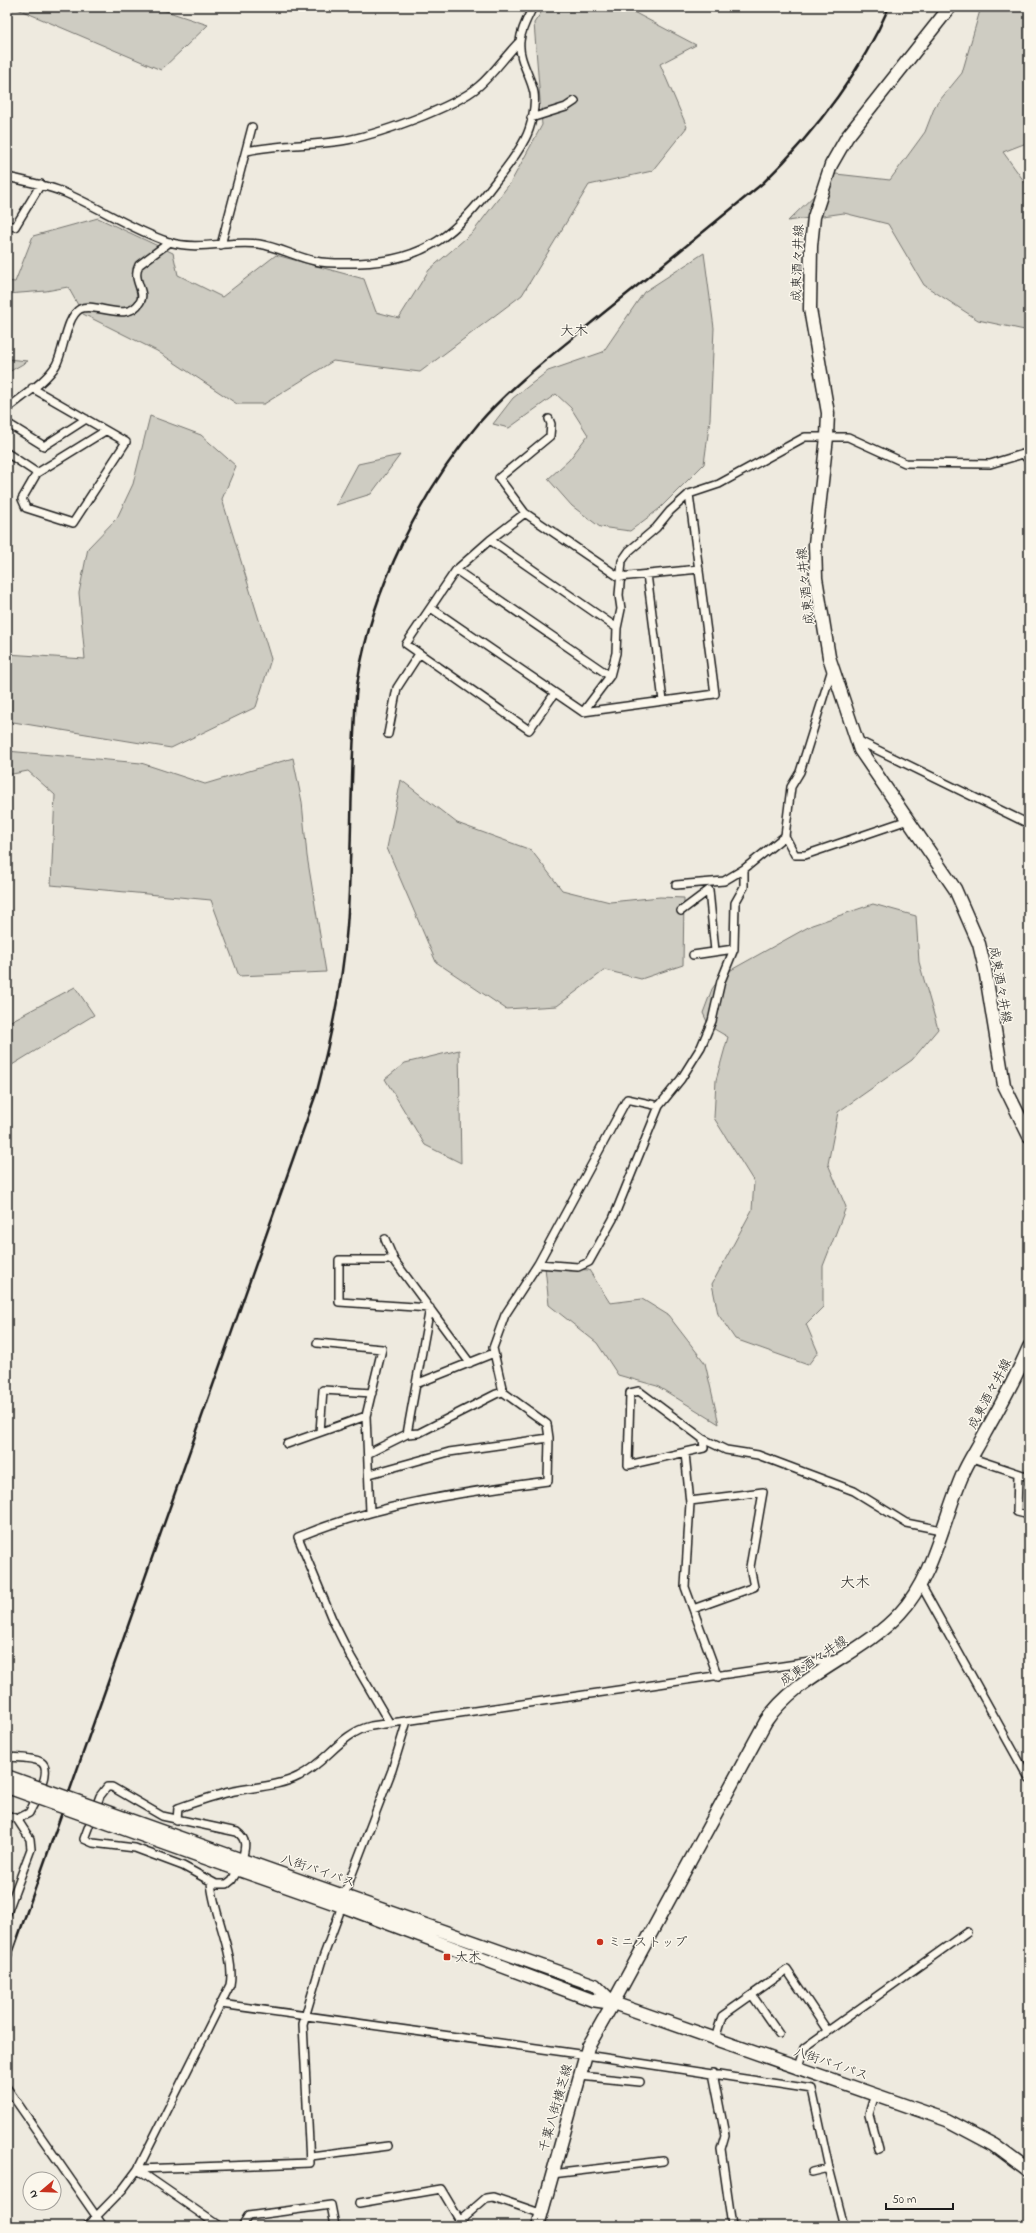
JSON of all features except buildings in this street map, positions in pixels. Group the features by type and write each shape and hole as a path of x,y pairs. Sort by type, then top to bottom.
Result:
{"main road":[{"name":"成東酒々井線","path":"950,7 847,137 831,165 814,217 811,246 810,310 828,413 827,437 815,544 816,578 832,669 860,750 956,890 977,938 985,969 1004,1085 1029,1136"},
{"name":"成東酒々井線","path":"613,2004 766,1721 784,1698 888,1626 901,1612 920,1585 962,1475 1024,1367 1029,1347"},
{"name":"八街バイパス","path":"8,1780 240,1865 595,1985 613,2004 947,2120 994,2145 1029,2171"},
{"name":"千葉八街横芝線","path":"538,2226 540,2213 586,2055 592,2038 613,2004"}],"street":[{"path":"7,177 41,184 64,192 149,234 170,242 199,245 260,244 315,261 340,264 389,260 421,252 445,237 480,203 516,156 526,138 531,118 534,94 523,61 520,41 525,23 533,7"},
{"path":"247,151 265,147 307,146 343,141 413,119 460,98 479,86 520,41"},
{"path":"531,118 566,107 575,101"},
{"path":"221,245 236,184 247,151 252,127"},
{"path":"7,225 15,227 41,184"},
{"path":"7,409 51,372 57,364 73,316 80,309 88,307 107,312 121,312 135,307 140,302 142,296 136,277 139,265 170,242"},
{"path":"32,388 126,442 73,523 26,508 22,499 37,473 105,431"},
{"path":"7,423 44,446 86,419"},
{"path":"549,419 551,424 550,436 499,478 525,513 619,577 699,568"},
{"path":"583,712 610,676 616,653 617,628 621,609 619,577 622,561 629,551 656,528 670,510 689,494 719,484 805,437 848,437 905,463 990,464 1023,454 1029,461"},
{"path":"7,453 37,473"},
{"path":"431,608 583,712 715,694 689,494"},
{"path":"525,513 490,540 456,570 406,644 529,730 555,693"},
{"path":"490,540 617,628"},
{"path":"456,570 610,676"},
{"path":"647,574 664,701"},
{"path":"388,734 397,688 419,654"},
{"path":"832,669 800,772 791,787 785,836 795,855 804,855 908,820"},
{"path":"856,739 1029,824"},
{"path":"676,885 724,881 744,869 785,836"},
{"path":"538,1264 578,1267 589,1262 613,1219 659,1106 682,1079 701,1047 712,1021 721,981 734,949 735,903 744,887 744,869"},
{"path":"681,912 709,890 716,951"},
{"path":"693,955 734,949"},
{"path":"390,1724 338,1632 298,1537 370,1512 468,1491 548,1481 549,1438 547,1424 503,1392 493,1348 504,1316 538,1264 627,1099 659,1106"},
{"path":"385,1239 394,1260 470,1362"},
{"path":"394,1260 339,1260 339,1302 430,1308"},
{"path":"406,1434 430,1308"},
{"path":"317,1343 382,1349 366,1416 370,1474 370,1512"},
{"path":"416,1384 494,1353"},
{"path":"320,1432 323,1390 372,1393"},
{"path":"702,1439 704,1448 628,1465 630,1393 639,1391 702,1439 726,1450 758,1455 854,1491 906,1523 942,1530"},
{"path":"369,1453 406,1434 419,1433 456,1413 503,1392"},
{"path":"287,1444 366,1416"},
{"path":"370,1474 449,1452 549,1438"},
{"path":"685,1453 690,1501 685,1587 718,1677"},
{"path":"972,1458 1029,1477"},
{"path":"1018,1474 1016,1512 1029,1515"},
{"path":"690,1501 763,1492 750,1567 754,1587 693,1609"},
{"path":"920,1585 1029,1779"},
{"path":"177,1820 178,1808 232,1792 286,1782 310,1770 358,1729 718,1677 804,1663 832,1660 835,1664"},
{"path":"138,2169 310,2163 311,2156 303,2024 343,1900 392,1770 407,1722"},
{"path":"7,1757 36,1760 46,1768 46,1776 29,1813 17,1819"},
{"path":"107,1787 119,1790 150,1810 177,1820 237,1832 244,1839 245,1847 240,1865 232,1880 227,1884 211,1882 202,1874 136,1848 93,1843 84,1839 100,1796 107,1787"},
{"path":"7,1815 17,1819 30,1839 31,1849 7,1913"},
{"path":"87,2226 124,2189 138,2169 230,1985 232,1972 212,1898 211,1882"},
{"path":"798,2067 804,2048 827,2030 967,1932"},
{"path":"715,2039 722,2016 787,1970 827,2030"},
{"path":"752,1994 779,2034"},
{"path":"221,2004 713,2073 812,2089 829,2168 844,2226"},
{"path":"713,2073 725,2135 721,2149 732,2226"},
{"path":"580,2076 640,2082"},
{"path":"7,2088 103,2226"},
{"path":"875,2094 869,2114 878,2149"},
{"path":"311,2156 388,2146"},
{"path":"552,2174 663,2161"},
{"path":"812,2172 829,2168"},
{"path":"138,2169 219,2226"},
{"path":"359,2203 441,2189 460,2221"},
{"path":"454,2226 486,2198 493,2197 540,2213"},
{"path":"242,2226 248,2216 331,2205 335,2226"}],"shaded area":[{"path":"13,7 154,7 208,25 161,70"},
{"path":"545,7 624,7 696,45 660,64 687,127 652,171 589,185 522,295 420,372 333,361 264,404 237,404 157,351 83,314 68,287 46,291 7,294 7,281 15,282 33,236 98,218 173,253 178,275 222,297 276,255 364,279 376,312 399,318 429,270 473,232 511,182 542,125 534,23"},
{"path":"981,7 1029,7 1029,142 1003,152 1029,188 1029,331 978,320 924,285 888,224 844,213 788,221 836,174 890,180 925,132 935,106 962,73"},
{"path":"704,253 714,328 710,419 704,464 659,509 630,531 600,527 572,506 548,479 569,460 588,435 571,408 556,394 509,428 493,424 513,398 548,371 603,352 644,292"},
{"path":"7,359 28,361 7,373"},
{"path":"150,416 201,435 236,466 222,499 271,659 256,707 171,748 7,721 7,654 85,659 79,593 88,548 117,518 133,484"},
{"path":"400,455 371,494 336,505 358,464"},
{"path":"7,751 141,763 205,784 293,758 302,802 307,856 326,972 239,976 211,900 51,885 55,795 28,771 7,775"},
{"path":"401,780 457,823 531,850 562,890 610,902 660,897 684,898 683,965 641,979 605,970 557,1006 506,1009 436,962 387,848"},
{"path":"873,904 916,916 919,962 938,1029 912,1060 838,1112 828,1164 846,1207 823,1266 823,1307 806,1324 818,1352 808,1365 735,1339 718,1314 712,1284 752,1210 754,1182 714,1118 716,1080 728,1037 709,1026 703,1013 712,989 722,975 812,925"},
{"path":"75,987 94,1015 12,1065 7,1071 7,1023"},
{"path":"459,1050 461,1163 425,1145 385,1079 405,1063"},
{"path":"545,1267 589,1270 610,1303 642,1299 668,1315 705,1363 719,1424 657,1386 618,1375 597,1343 549,1305"}],"railway":[{"path":"7,1968 317,1091 336,1009 343,968 349,902 353,757 358,679 365,645 375,611 387,577 402,543 419,510 458,450 479,423 506,395 550,356 763,183 782,164 818,123 850,79 864,56 889,7"}],"place":[{"name":"ミニストップ","path":"600,1942"},
{"name":"大木","path":"447,1957"}],"district":[{"name":"大木","path":"574,331"},
{"name":"大木","path":"855,1583"}]}
